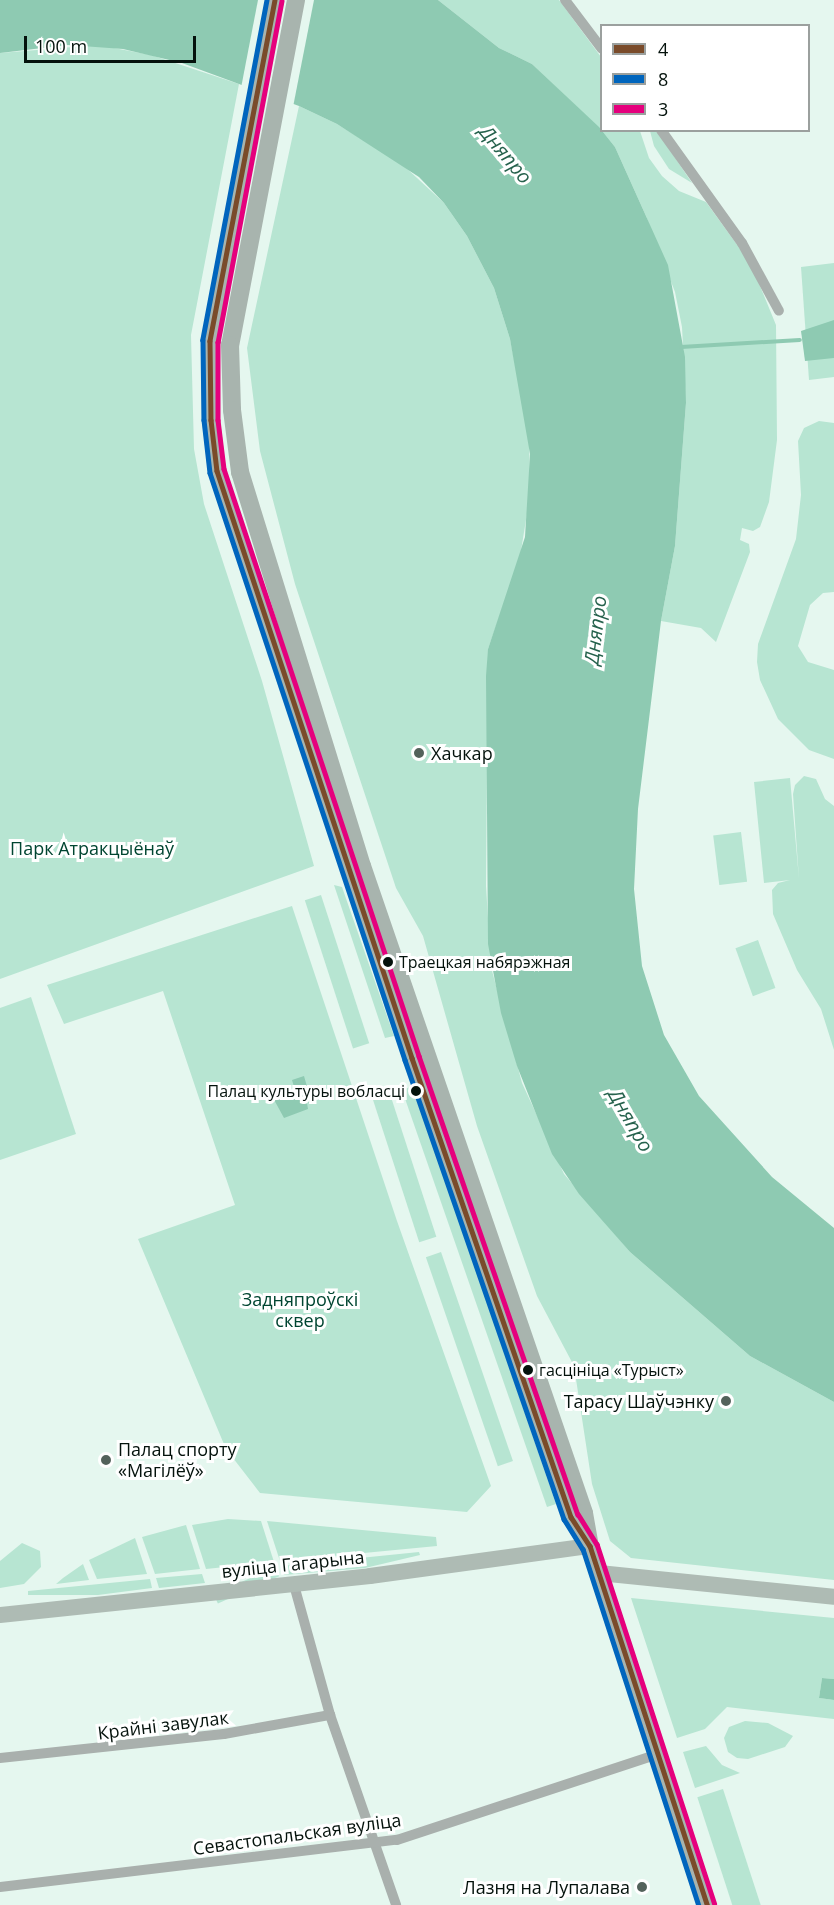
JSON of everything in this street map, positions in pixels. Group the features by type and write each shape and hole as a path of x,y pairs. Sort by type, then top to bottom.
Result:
{"main road":[{"path":"275,0 210,341 212,443 225,502 567,1506 590,1546"},
{"path":"296,0 230,345 235,440 248,508 362,866 584,1513 598,1573 707,1905"},
{"name":"вуліца Гагарына","path":"0,1615 294,1585 590,1546"},
{"path":"598,1573 834,1597"}],"street":[{"path":"565,0 600,46"},
{"path":"662,132 742,243 779,311"},
{"path":"294,1585 330,1715 396,1905"},
{"name":"Крайні завулак","path":"0,1758 213,1736 330,1715"},
{"name":"Севастопальская вуліца","path":"0,1887 397,1840 658,1754"}],"green space":[{"path":"438,0 559,0 600,56 600,129 532,64 499,48"},
{"name":"Парк Атракцыёнаў","path":"98,45 151,55 239,84 191,335 194,449 204,504 262,681 314,866 0,979 0,53"},
{"name":"Траецкая набярэжная","path":"299,106 337,124 403,165 444,203 467,236 494,288 510,339 529,434 530,495 520,557 488,649 486,886 491,967 522,1083 564,1174 630,1252 750,1356 834,1402 834,1580 631,1558 610,1541 592,1484 574,1366 537,1296 477,1126 423,936 396,888 295,584 260,451 247,348"},
{"path":"603,132 640,132 649,158 662,176 679,191 706,202 751,264 776,325 777,440 769,502 760,527 753,531 742,528 740,540 749,544 750,552 716,642 701,628 661,621 675,546 686,403 682,327 675,292 646,216 615,147"},
{"path":"650,132 658,132 692,183 669,169 654,146"},
{"path":"834,263 834,377 809,380 801,267"},
{"path":"819,421 834,423 834,592 823,593 810,605 798,646 808,662 834,670 834,759 809,750 778,719 760,680 757,662 758,644 796,539 801,495 798,441 804,428"},
{"path":"804,776 816,779 825,799 834,806 834,1050 821,1009 797,970 773,914 772,890 778,883 790,880 764,883 754,782 790,778 799,879 793,794 795,785"},
{"path":"741,832 747,882 719,885 713,835"},
{"path":"334,885 342,887 394,1036 385,1038"},
{"path":"321,895 369,1043 353,1049 305,900"},
{"name":"Задняпроўскі сквер","path":"292,906 397,1221 491,1486 467,1512 260,1493 226,1449 138,1239 235,1205 163,991 64,1024 47,985"},
{"path":"758,940 775,988 753,996 735,948"},
{"path":"31,997 76,1134 0,1160 0,1008"},
{"path":"413,1086 556,1504 547,1507 402,1090"},
{"path":"390,1094 436,1237 419,1242 373,1100"},
{"path":"441,1252 513,1461 498,1466 426,1257"},
{"path":"228,1519 261,1521 274,1562 206,1569 192,1525"},
{"path":"267,1521 436,1537 437,1546 280,1561"},
{"path":"186,1525 200,1569 155,1574 142,1537"},
{"path":"135,1538 147,1574 97,1579 89,1560"},
{"path":"22,1543 40,1551 41,1567 24,1584 0,1588 0,1561"},
{"path":"419,1552 420,1555 365,1568 284,1575 281,1566"},
{"path":"83,1564 89,1580 56,1584 63,1578"},
{"path":"275,1567 279,1576 218,1603 214,1594"},
{"path":"202,1574 205,1583 159,1588 156,1578"},
{"path":"150,1579 152,1588 98,1595 28,1595 28,1591"},
{"path":"631,1598 834,1618 834,1679 822,1678 819,1698 834,1700 834,1719 727,1707 705,1729 677,1738"},
{"path":"745,1721 768,1723 793,1736 785,1747 748,1759 737,1758 728,1752 724,1738 729,1727"},
{"path":"706,1746 722,1765 740,1773 695,1788 683,1752"},
{"path":"723,1789 761,1905 732,1905 697,1797"}],"water":[{"name":"Дняпро","path":"0,0 438,0 499,48 532,64 599,127 600,132 603,132 615,147 668,265 685,357 686,403 675,546 661,621 638,809 634,889 642,966 664,1035 699,1096 772,1177 834,1228 834,1402 750,1356 630,1252 579,1194 552,1154 517,1066 501,1013 488,944 486,676 488,649 525,537 530,454 510,339 494,288 467,236 444,203 419,177 337,124 299,106 182,63 123,49 68,45 0,53"},
{"path":"834,320 834,358 805,361 801,331"},
{"path":"304,1076 308,1090 314,1088 319,1099 307,1103 308,1109 284,1118 272,1096 295,1090 292,1080"},
{"path":"822,1678 834,1679 834,1700 819,1698"}],"pier":[{"path":"258,0 314,0 293,107 241,88"}],"waterway":[{"path":"681,347 800,340"}],"transit line":[{"name":"8","path":"267,0 203,340 204,420 210,473 405,1060 564,1519 583,1549 699,1905"},
{"name":"4","path":"275,0 210,341 211,420 217,471 412,1058 571,1517 590,1546 707,1905"},
{"name":"3","path":"282,1 218,342 218,420 224,469 419,1056 578,1514 597,1544 714,1903"}],"place":[{"name":"Хачкар","path":"419,753"},
{"name":"Траецкая набярэжная","path":"388,962"},
{"name":"Палац культуры вобласці","path":"416,1091"},
{"name":"гасцініца «Турыст»","path":"528,1370"},
{"name":"Тарасу Шаўчэнку","path":"726,1401"},
{"name":"Палац спорту «Магілёў»","path":"106,1460"},
{"name":"Лазня на Лупалава","path":"642,1887"}]}
